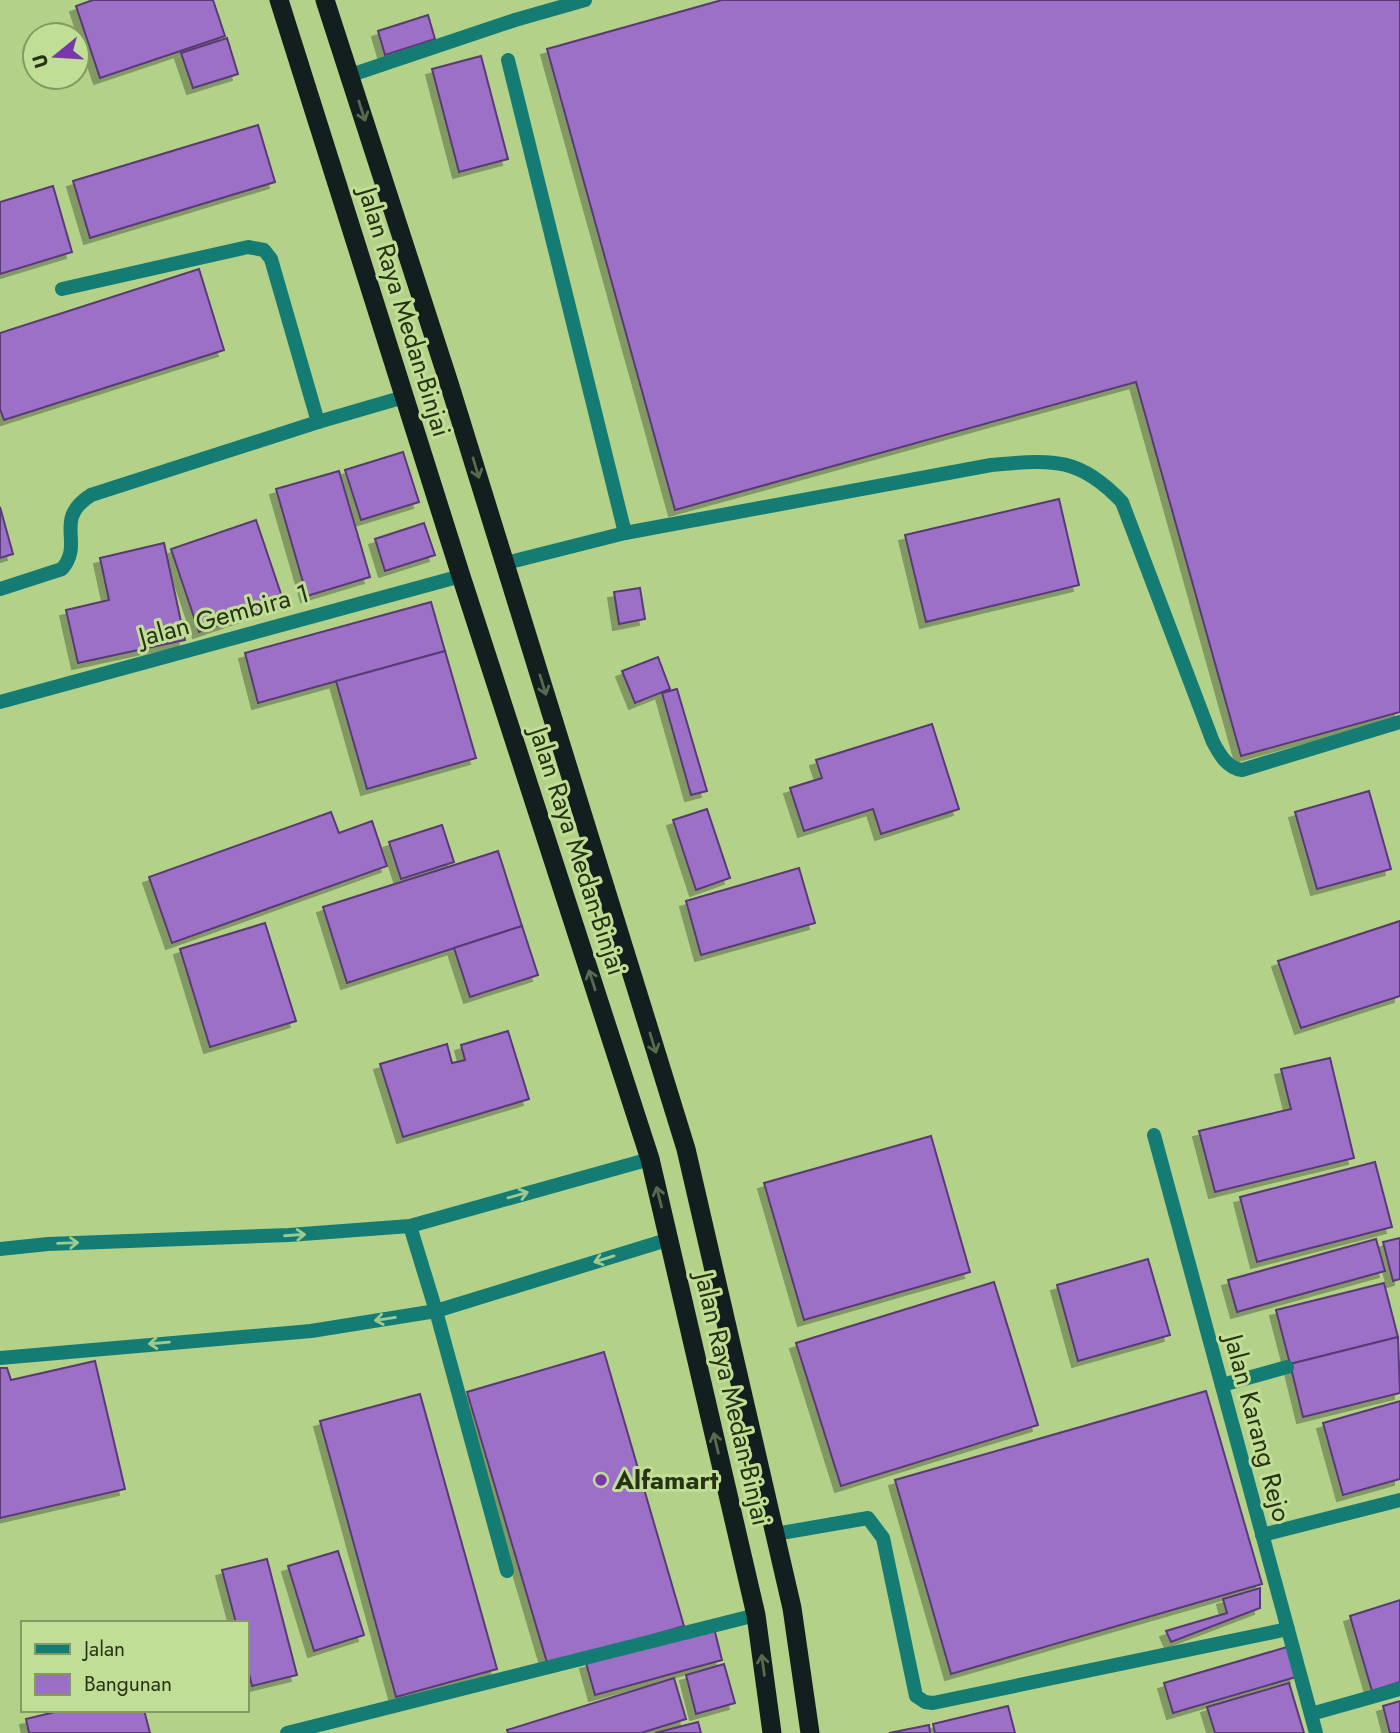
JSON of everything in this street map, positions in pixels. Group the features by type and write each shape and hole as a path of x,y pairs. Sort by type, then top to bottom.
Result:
{"highway":[{"name":"Jalan Raya Medan-Binjai","path":"279,0 461,576 650,1159 756,1615 772,1733"},
{"name":"Jalan Raya Medan-Binjai","path":"325,0 506,563 685,1149 792,1608 810,1733"}],"street":[{"path":"351,75 515,20 585,0"},
{"path":"508,60 625,533"},
{"path":"62,289 248,247 264,250 271,259 318,422"},
{"path":"0,589 62,569 70,554 71,517 75,507 91,495 404,397"},
{"path":"506,563 625,533 991,466 1043,460 1087,471 1122,502 1213,742 1222,758 1233,768 1242,770 1400,722"},
{"name":"Jalan Gembira 1","path":"0,702 461,576"},
{"name":"Jalan Karang Rejo","path":"1154,1135 1316,1733"},
{"path":"0,1249 48,1244 289,1236 410,1226 650,1159"},
{"path":"410,1226 507,1571"},
{"path":"0,1358 311,1331 436,1311 670,1239"},
{"path":"1222,1385 1287,1367"},
{"path":"1262,1535 1400,1500"},
{"path":"775,1534 868,1518 883,1538 916,1696 925,1702 933,1703 1288,1629"},
{"path":"287,1733 756,1615"},
{"path":"1311,1714 1400,1689"}],"building":[{"path":"93,0 213,0 225,36 100,78 91,51 91,21 81,21 76,6"},
{"path":"722,0 1400,0 1400,712 1241,756 1136,382 675,510 547,49"},
{"path":"428,15 435,39 385,55 378,31"},
{"path":"227,38 238,74 193,88 181,53"},
{"path":"481,56 508,159 459,172 432,69"},
{"path":"258,125 275,182 90,238 73,181"},
{"path":"53,186 72,252 0,274 0,202"},
{"path":"199,269 224,350 4,420 0,409 0,333"},
{"path":"403,452 419,502 361,520 345,470"},
{"path":"339,471 370,577 307,596 276,489"},
{"path":"1059,499 1079,585 926,622 905,535"},
{"path":"0,507 13,554 0,558"},
{"path":"256,520 284,603 199,632 171,549"},
{"path":"424,523 435,555 385,571 375,539"},
{"path":"164,543 185,640 78,663 66,610 109,600 100,558"},
{"path":"640,588 645,619 619,624 614,592"},
{"path":"431,602 445,651 258,703 245,653"},
{"path":"445,651 476,758 367,789 336,681"},
{"path":"658,657 670,689 635,703 622,671"},
{"path":"677,689 707,791 691,795 662,693"},
{"path":"932,724 959,809 881,834 873,809 804,831 790,788 822,778 816,760"},
{"path":"1369,791 1391,869 1317,889 1295,812"},
{"path":"707,809 730,878 696,890 673,820"},
{"path":"331,812 339,833 372,821 387,866 172,943 149,877"},
{"path":"442,825 454,862 401,879 389,842"},
{"path":"498,851 522,926 347,983 323,907"},
{"path":"799,868 815,923 701,955 686,901"},
{"path":"1400,921 1400,996 1301,1028 1278,961"},
{"path":"265,923 296,1021 210,1047 180,949"},
{"path":"522,926 538,975 470,997 454,948"},
{"path":"508,1031 529,1099 403,1137 380,1064 447,1044 452,1063 465,1060 461,1045"},
{"path":"1330,1058 1354,1158 1215,1192 1199,1131 1291,1109 1281,1069"},
{"path":"931,1136 970,1272 804,1320 764,1183"},
{"path":"1375,1162 1392,1227 1257,1262 1240,1197"},
{"path":"1400,1238 1400,1279 1393,1281 1383,1242"},
{"path":"1376,1239 1385,1271 1237,1312 1228,1280"},
{"path":"1148,1259 1170,1335 1078,1361 1057,1285"},
{"path":"994,1282 1038,1425 841,1486 796,1343"},
{"path":"1384,1283 1398,1337 1290,1364 1276,1310"},
{"path":"1398,1337 1400,1393 1303,1417 1290,1364"},
{"path":"604,1352 684,1626 548,1666 467,1392"},
{"path":"95,1361 125,1489 0,1518 0,1368 7,1368 11,1380"},
{"path":"1206,1391 1262,1584 951,1674 895,1480"},
{"path":"420,1394 497,1669 396,1697 320,1421"},
{"path":"1400,1401 1400,1479 1343,1495 1323,1423"},
{"path":"338,1551 364,1635 314,1651 288,1566"},
{"path":"267,1559 297,1675 252,1686 248,1669 248,1621 235,1621 222,1570"},
{"path":"1260,1588 1260,1608 1171,1642 1166,1631 1227,1613 1223,1599"},
{"path":"1400,1600 1400,1682 1372,1691 1350,1616"},
{"path":"714,1628 722,1660 595,1695 586,1663"},
{"path":"1287,1647 1296,1677 1173,1713 1164,1683"},
{"path":"724,1664 735,1703 696,1714 686,1675"},
{"path":"674,1678 686,1719 641,1733 508,1733 507,1730"},
{"path":"1289,1683 1304,1733 1215,1733 1207,1707"},
{"path":"1400,1701 1400,1733 1390,1733 1383,1706"},
{"path":"1008,1706 1015,1733 935,1733 933,1724"},
{"path":"55,1712 145,1712 150,1733 29,1733 26,1719"},
{"path":"698,1722 701,1733 655,1733"},
{"path":"929,1725 930,1733 889,1733"}],"place":[{"name":"Alfamart","path":"601,1480"}]}
